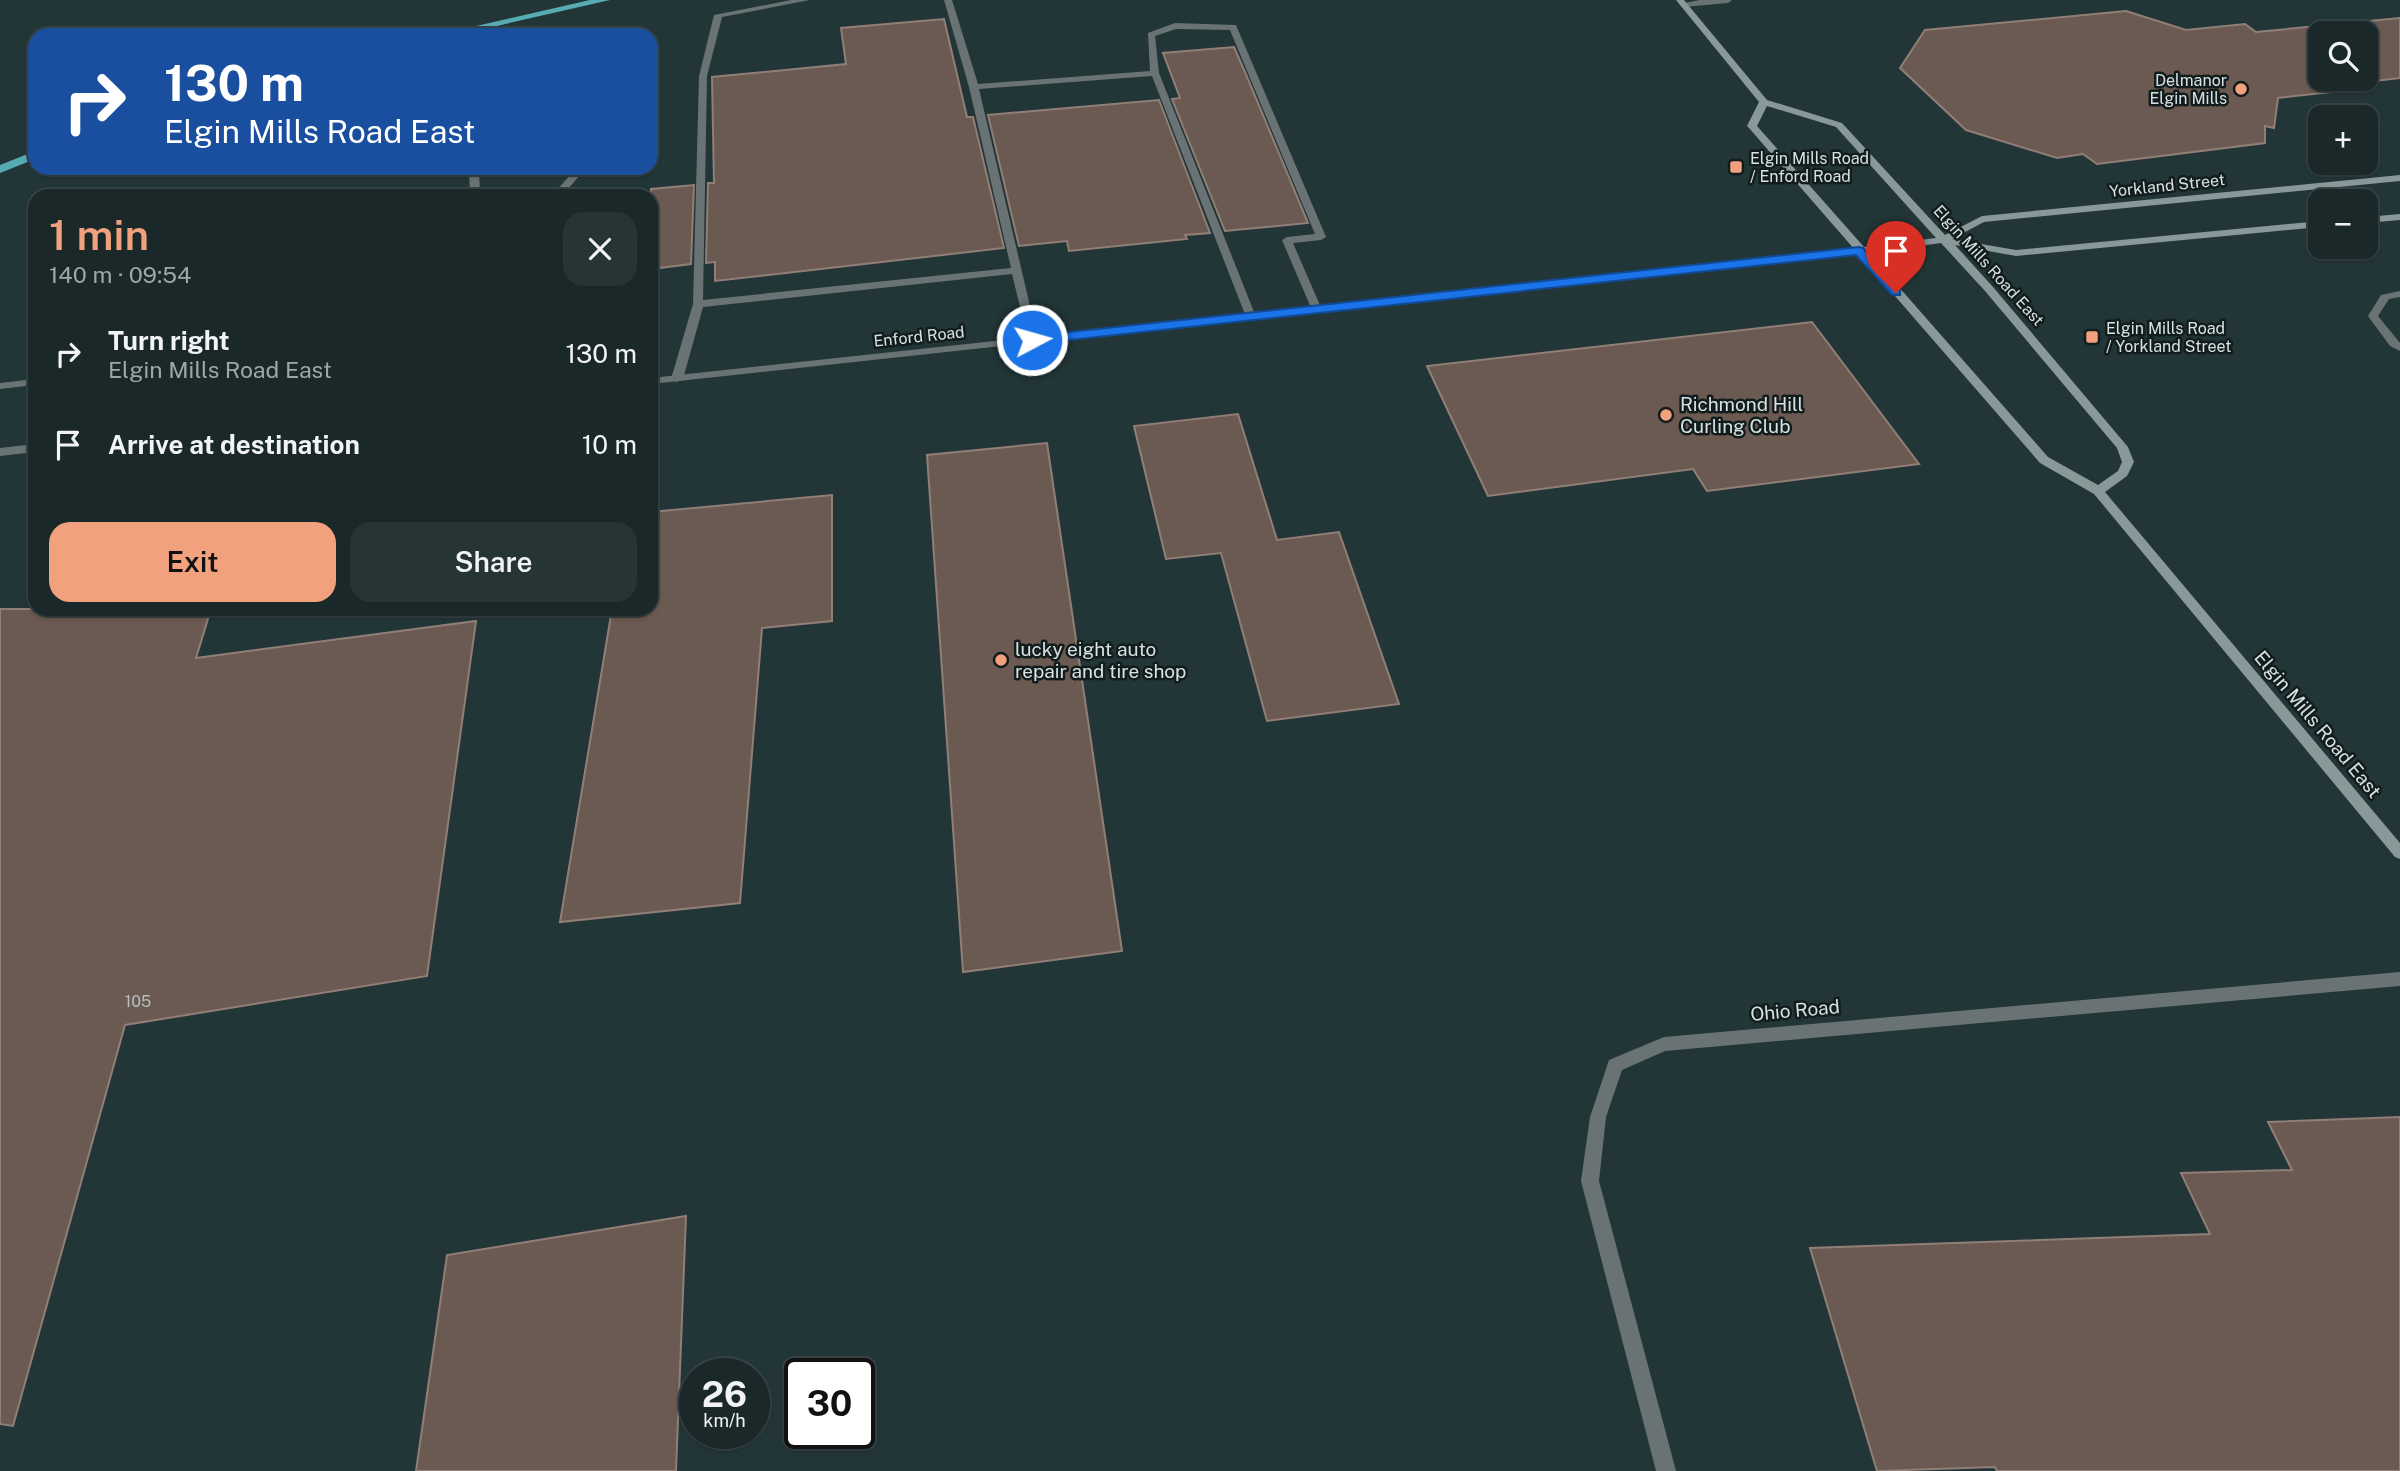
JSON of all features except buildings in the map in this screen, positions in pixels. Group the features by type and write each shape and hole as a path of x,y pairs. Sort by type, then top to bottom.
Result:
{"main road":[{"path":"1681,2 1764,102"},
{"name":"Elgin Mills Road East","path":"2098,491 2123,473 2128,462 2122,447 1989,289 1839,125 1764,102 1752,126 2044,460 2098,491 2400,852"},
{"name":"Yorkland Street","path":"1942,240 1982,219 2400,178"},
{"path":"2378,219 2400,217"},
{"name":"Yorkland Street","path":"1859,251 1942,240 2016,253 2308,226"}],"street":[{"path":"677,379 698,304 703,76 718,15 806,0"},
{"path":"948,0 974,87 1032,340"},
{"path":"1681,2 1728,0"},
{"path":"1251,317 1155,73 1151,35 1175,26 1233,27 1321,237 1287,240 1317,310"},
{"path":"974,87 1155,73"},
{"path":"563,189 575,175"},
{"name":"Enford Road","path":"658,380 1859,251"},
{"path":"698,304 1017,270"},
{"path":"2400,294 2385,297 2374,316 2393,344 2400,348"},
{"path":"0,386 28,383"},
{"path":"0,452 28,449"},
{"name":"Ohio Road","path":"1666,1471 1590,1181 1598,1117 1615,1065 1664,1044 2400,979"}],"waterway":[{"path":"475,28 605,0"},
{"path":"0,169 28,158"}],"place":[{"name":"Delmanor Elgin Mills","path":"2241,89"},
{"name":"Elgin Mills Road / Enford Road","path":"1736,167"},
{"name":"Elgin Mills Road / Yorkland Street","path":"2092,337"},
{"name":"Richmond Hill Curling Club","path":"1666,415"},
{"name":"lucky eight auto repair and tire shop","path":"1001,660"}],"route":[{"path":"1032,340 1859,251 1896,293"}]}
